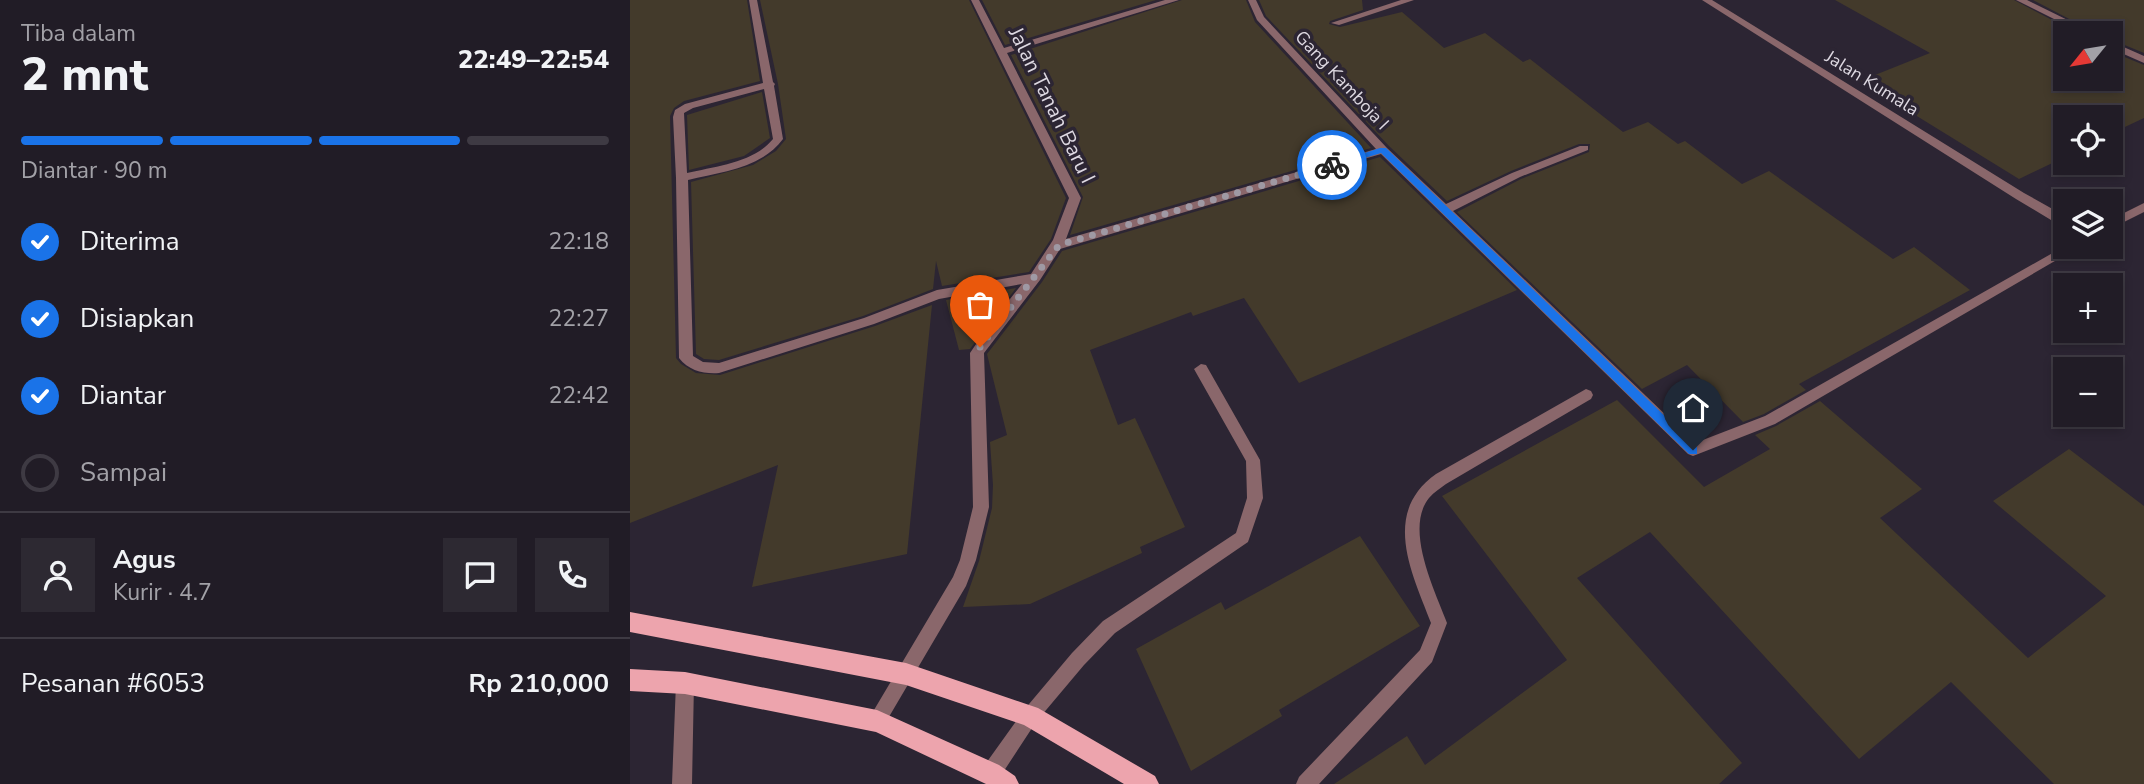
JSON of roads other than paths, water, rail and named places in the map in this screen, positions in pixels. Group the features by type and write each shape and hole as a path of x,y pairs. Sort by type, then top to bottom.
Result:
{"main road":[{"path":"630,622 906,674 1030,716 1147,784"},
{"path":"630,680 685,683 877,721 999,778"}],"street":[{"path":"682,178 752,159 774,146 778,139 753,0"},
{"name":"Jalan Tanah Baru I","path":"877,721 960,581 968,560 981,507 977,354 985,339 1059,245 1070,218 1074,193 975,0"},
{"path":"1003,51 1175,0"},
{"name":"Gang Kamboja I","path":"1252,0 1260,18 1383,150 1693,450 1770,420 2053,259"},
{"path":"1336,23 1409,0"},
{"name":"Jalan Kumala","path":"1706,0 2053,216"},
{"path":"2020,0 2064,21"},
{"path":"2123,50 2144,60"},
{"path":"770,84 696,103 679,112 687,358 706,369 719,368 869,321 937,295 1033,278"},
{"path":"1444,210 1516,175 1584,148"},
{"name":"Gang Kamboja I","path":"1059,245 1383,150"},
{"path":"2123,218 2144,207"},
{"path":"999,778 1030,716 1109,627 1242,537 1255,498 1253,460 1201,369"},
{"path":"1306,784 1426,656 1439,623 1417,561 1412,520 1421,496 1441,479 1586,395"},
{"path":"682,784 685,683"}]}
